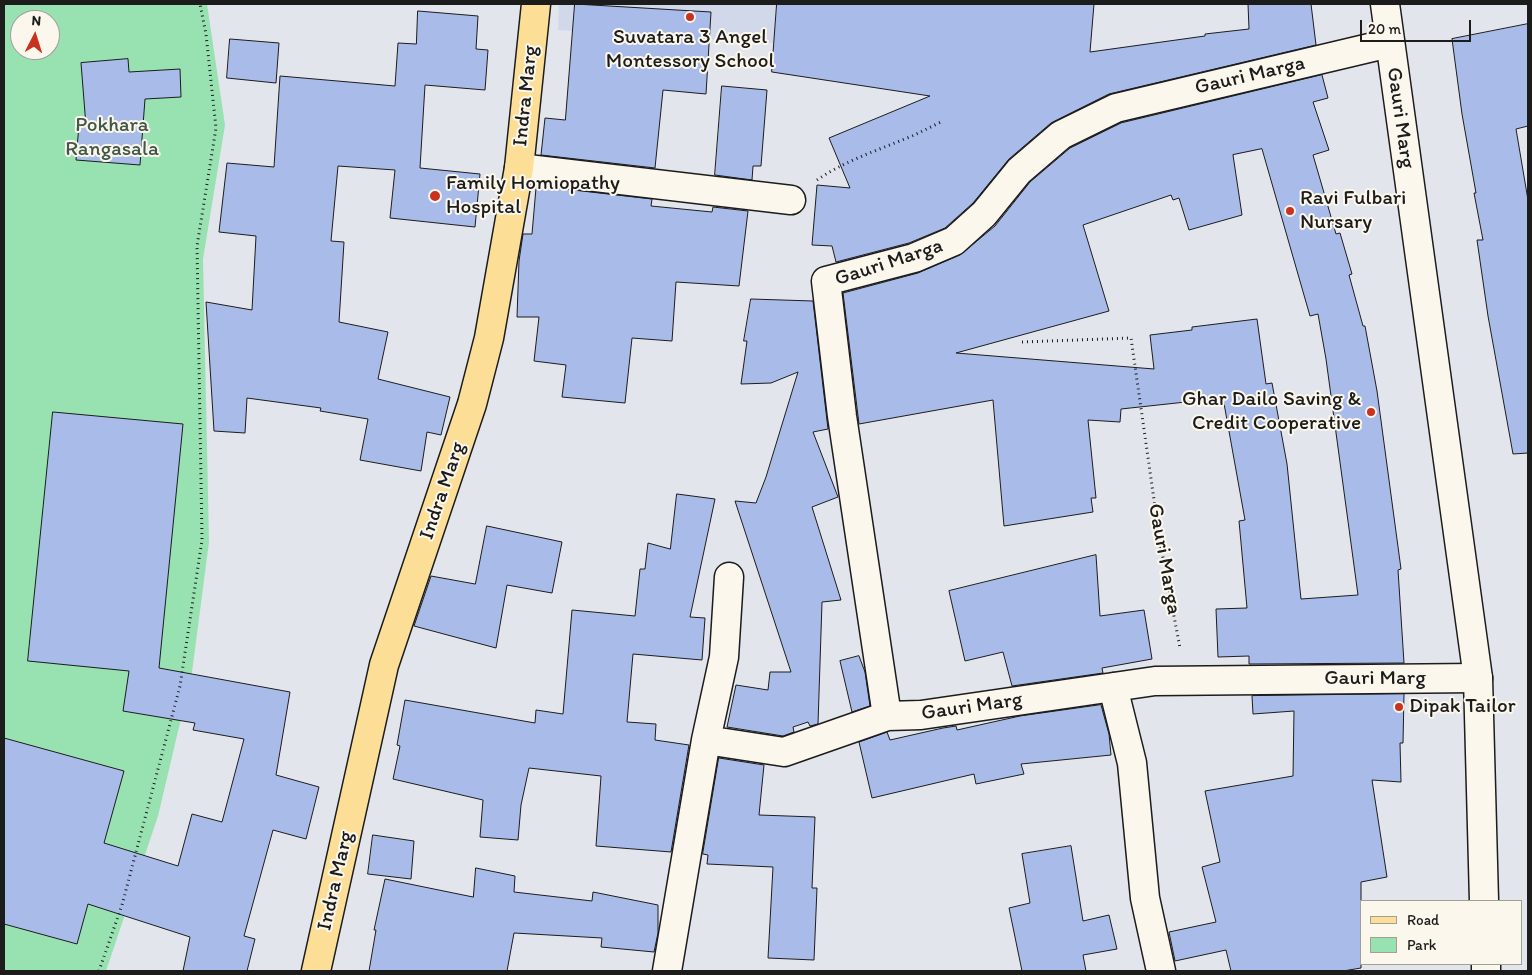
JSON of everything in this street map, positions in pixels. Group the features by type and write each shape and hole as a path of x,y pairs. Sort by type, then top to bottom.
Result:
{"main road":[{"name":"Indra Marg","path":"316,971 384,665 472,404 489,338 519,168 536,4"}],"street":[{"name":"Gauri Marg","path":"1385,4 1478,678 1484,900"},
{"name":"Gauri Marga","path":"887,716 842,416 826,281 914,258 954,241 984,214 1019,170 1061,135 1116,108 1390,43"},
{"path":"519,168 791,200"},
{"path":"667,971 706,740 724,657 729,577"},
{"name":"Gauri Marg","path":"706,740 784,752 887,716 921,715 1155,681 1478,678"},
{"path":"1114,687 1132,763 1145,898 1161,971"}],"path":[{"path":"99,971 122,905 180,686 202,540 197,246 216,128 206,34 200,4"},
{"path":"791,200 827,174 862,156 905,140 941,122"},
{"name":"Gauri Marga","path":"1022,342 1131,338 1160,542 1186,680"}],"shaded area":[{"name":"Suvatara 3 Angel Montessory School","path":"559,4 823,4 820,46 558,30"}],"green space":[{"name":"Pokhara Rangasala","path":"4,4 207,4 225,125 203,259 209,542 192,672 158,816 106,971 4,971"}],"building":[{"path":"575,4 711,12 706,94 663,90 655,168 541,155 545,118 565,120"},
{"path":"777,4 1094,4 1090,52 1249,29 1248,4 1311,4 1316,45 1109,94 1051,123 1009,159 973,203 945,228 909,243 836,262 832,246 812,245 817,185 850,188 829,138 930,96 772,72"},
{"path":"418,11 478,16 476,49 488,50 485,90 425,85 420,168 480,174 475,227 390,218 395,170 338,166 331,241 344,242 339,322 388,332 378,379 450,397 441,435 427,432 421,471 360,460 368,419 320,411 321,408 247,398 245,433 214,431 206,302 252,310 256,236 219,232 227,163 274,167 280,76 395,86 398,43 416,44"},
{"path":"1528,24 1528,126 1516,129 1528,200 1528,453 1513,454 1488,316 1477,240 1483,240 1474,193 1476,193 1462,114 1452,39"},
{"path":"230,39 279,43 276,83 227,78"},
{"path":"128,59 129,72 180,69 181,97 145,99 140,165 76,160 79,125 86,126 81,63"},
{"path":"1322,75 1328,98 1313,102 1329,150 1313,155 1336,234 1340,233 1352,274 1349,275 1363,326 1365,326 1377,391 1401,569 1398,570 1404,663 1249,664 1249,656 1218,657 1216,609 1247,608 1239,521 1245,520 1223,398 1121,409 1120,422 1088,420 1096,498 1091,498 1093,512 1004,526 993,400 859,424 843,293 918,273 960,255 995,226 1030,182 1070,148 1121,123","holes":["1262,149 1310,316 1318,314 1326,359 1358,595 1301,599 1287,464 1272,383 1266,384 1257,319 1192,327 1192,330 1150,335 1154,369 956,353 1109,311 1083,225 1171,195 1173,200 1179,198 1189,230 1242,215 1233,155"]},
{"path":"722,86 767,90 761,166 753,166 752,180 715,175"},
{"path":"538,186 652,199 651,206 712,212 713,207 748,211 739,286 676,282 672,341 632,338 625,403 562,397 566,365 534,361 539,317 517,317 519,261 523,234 532,234 536,188"},
{"path":"751,299 813,301 828,429 813,432 838,497 812,507 841,600 822,602 818,724 810,726 808,722 793,727 794,732 783,736 727,727 736,685 768,690 770,672 791,672 735,501 756,503 766,477 798,372 771,383 741,384 747,341 744,341"},
{"path":"53,412 183,424 159,668 290,692 276,775 319,787 306,839 273,830 244,936 255,939 247,971 183,971 190,937 88,904 77,944 4,924 4,738 124,771 104,843 178,866 192,814 222,822 244,739 193,730 195,723 123,711 129,671 28,661"},
{"path":"677,494 715,499 690,617 705,618 702,660 633,654 627,722 656,724 655,740 689,745 671,852 596,846 601,776 529,768 521,805 518,840 480,837 483,800 393,779 400,746 397,745 405,700 535,723 536,710 563,714 572,610 635,616 640,569 645,569 648,543 670,549"},
{"path":"487,526 562,542 552,593 507,585 496,648 414,626 431,576 475,584"},
{"path":"1096,555 1100,616 1144,610 1152,659 1102,668 1103,673 1012,686 1003,652 965,661 949,591"},
{"path":"859,656 865,672 870,706 852,712 840,661"},
{"path":"1404,694 1403,743 1400,743 1401,782 1372,780 1387,877 1361,882 1361,968 1343,971 1231,971 1226,950 1175,961 1169,932 1216,922 1202,867 1220,862 1205,791 1293,776 1294,711 1253,714 1252,696"},
{"path":"1101,705 1109,734 1111,755 1021,764 1024,774 976,784 974,774 872,798 859,742 887,732 890,740 943,728 956,726 957,730 1020,716"},
{"path":"719,758 764,765 759,815 815,817 812,888 817,888 814,960 768,958 773,867 707,864 708,855 703,854"},
{"path":"373,835 414,841 411,879 368,874"},
{"path":"1071,846 1083,921 1109,915 1117,949 1083,955 1086,971 1022,971 1009,908 1030,903 1022,854"},
{"path":"476,868 515,876 514,892 592,901 593,892 658,905 658,933 654,952 601,947 602,938 514,933 507,971 369,971 376,930 374,930 385,879 473,897"}],"place":[{"name":"Suvatara 3 Angel Montessory School","path":"690,17"},
{"name":"Family Homiopathy Hospital","path":"435,196"},
{"name":"Ravi Fulbari Nursary","path":"1290,211"},
{"name":"Ghar Dailo Saving & Credit Cooperative","path":"1371,412"},
{"name":"Dipak Tailor","path":"1399,707"}]}
